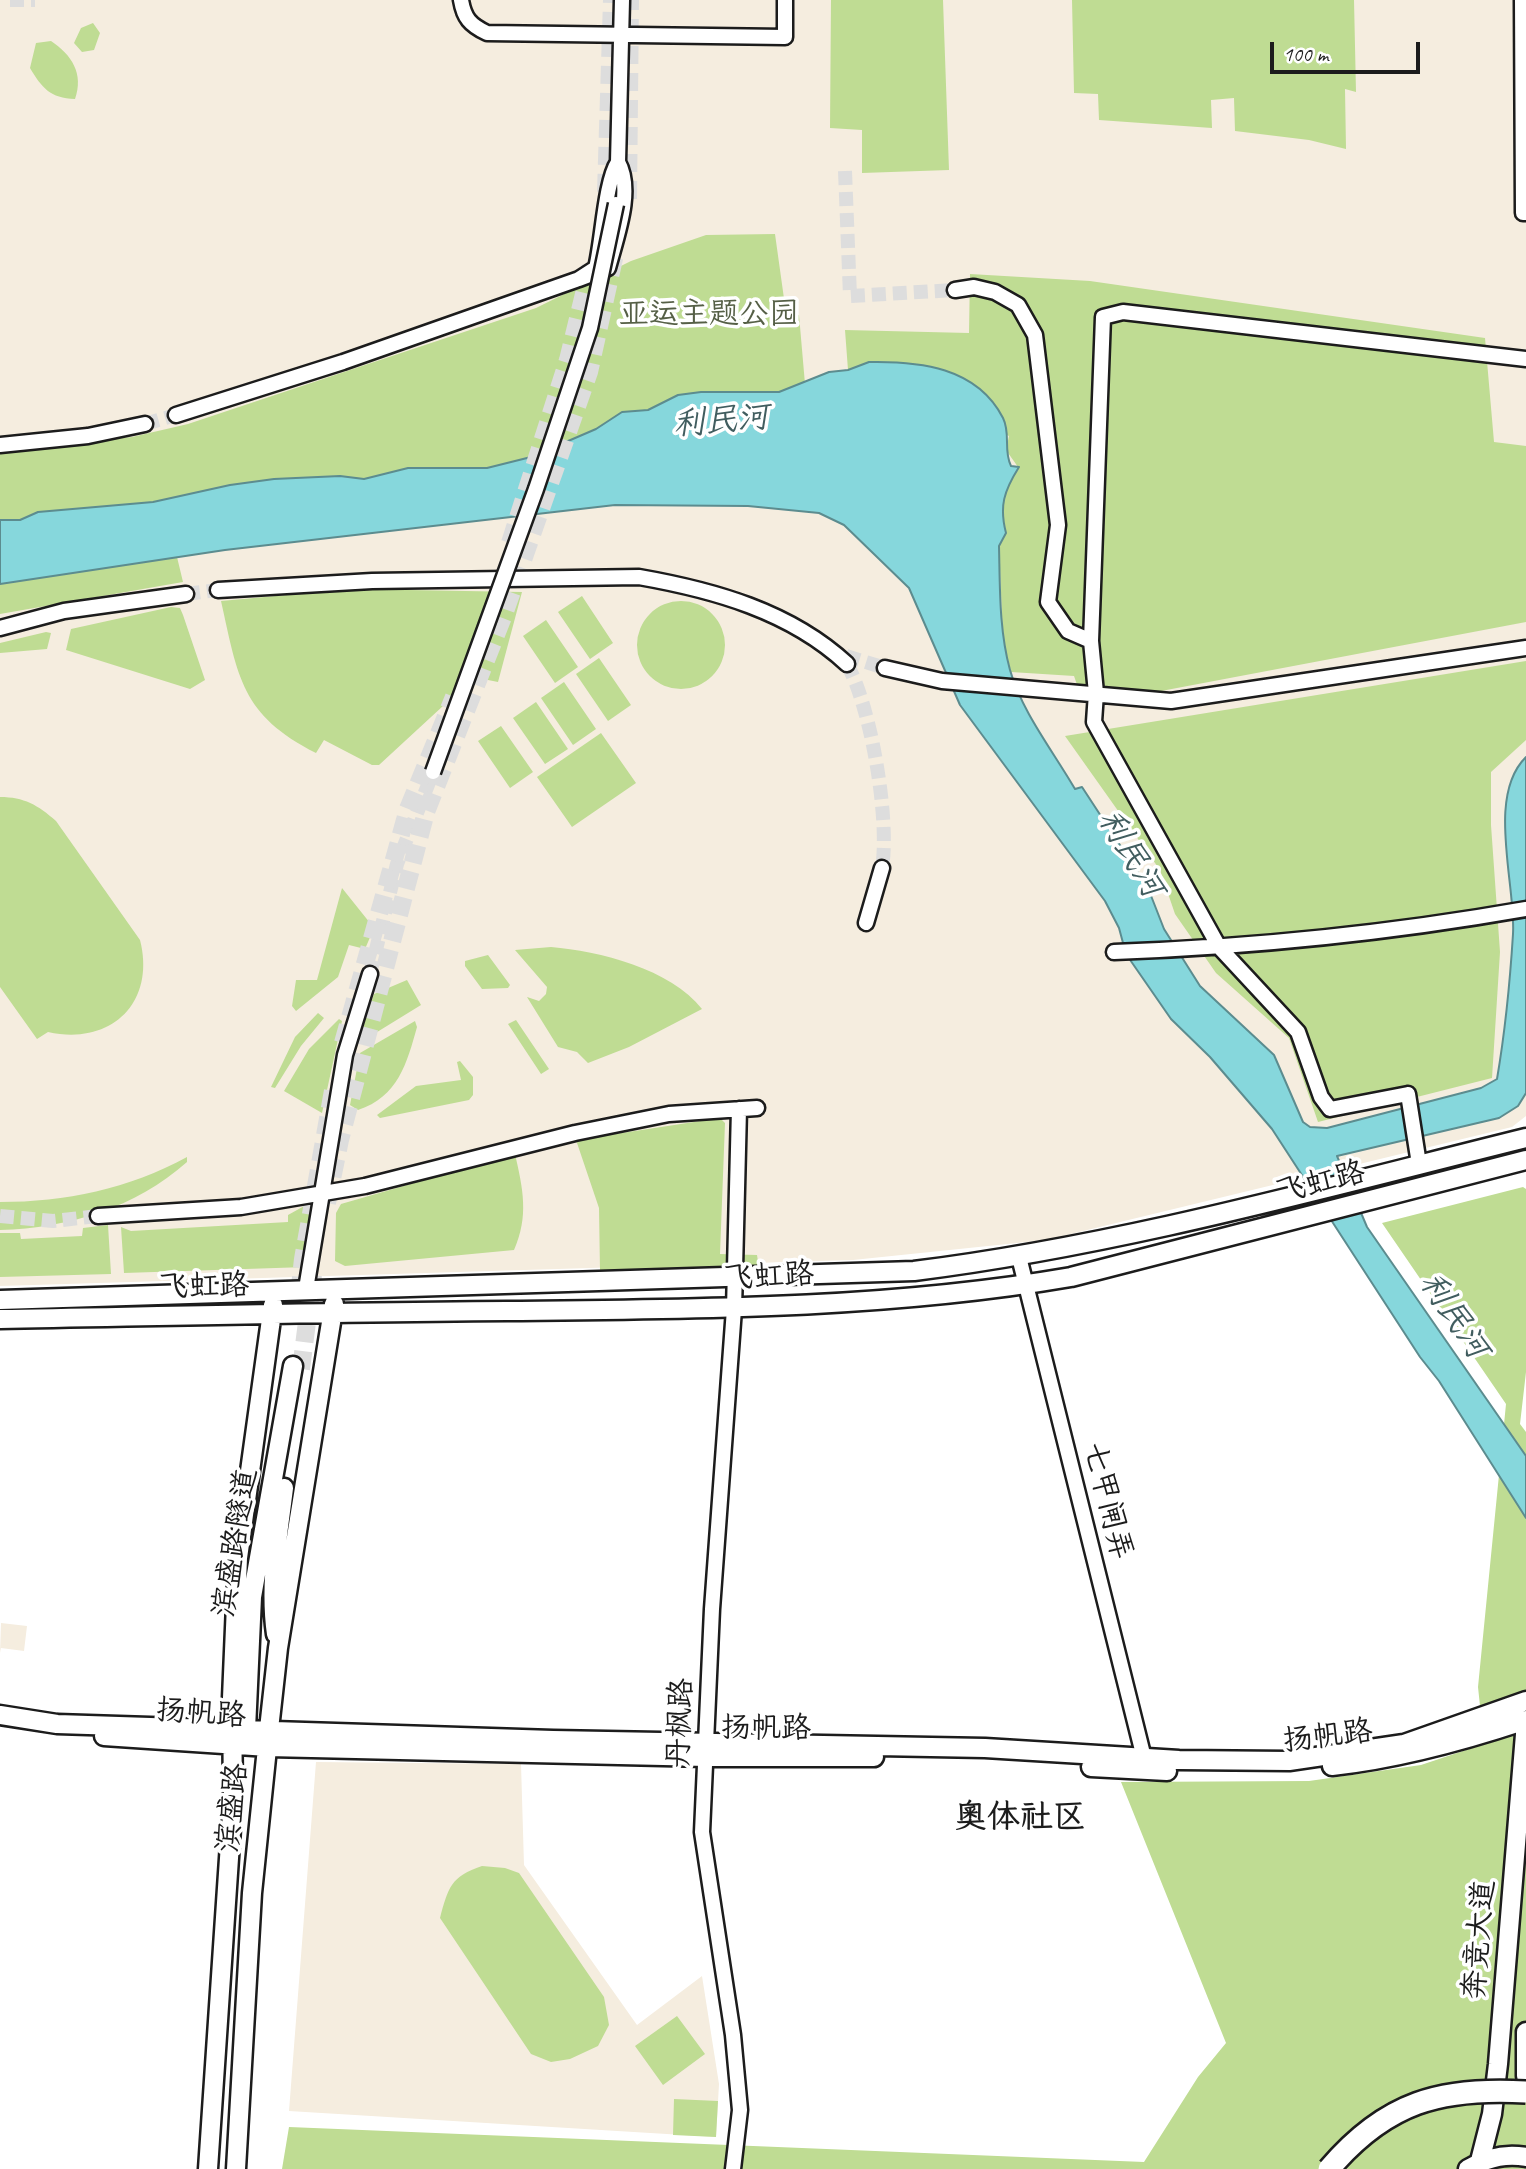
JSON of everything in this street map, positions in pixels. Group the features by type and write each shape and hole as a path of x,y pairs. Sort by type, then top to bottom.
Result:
{"highway":[{"path":"1329,2169 1352,2142 1413,2102 1479,2089 1526,2092"}],"main road":[{"name":"飞虹路","path":"0,1300 276,1289 915,1271 1019,1257 1281,1198 1526,1138"},
{"name":"飞虹路","path":"0,1319 271,1313 734,1309 1025,1285 1072,1277 1526,1160"},
{"name":"滨盛路","path":"208,2169 237,1733 232,1699 238,1558 276,1289"},
{"name":"滨盛路","path":"236,2169 252,1893 278,1648 335,1289"},
{"name":"滨盛路隧道","path":"237,1733 252,1597 297,1368 274,1561 272,1605 278,1648"},
{"path":"707,1749 985,1748 1144,1758 1289,1761 1404,1744 1526,1701"},
{"path":"0,1715 57,1724 237,1733"},
{"name":"扬帆路","path":"0,1725 67,1733 237,1733 269,1738 707,1749 957,1758 1139,1770 1265,1773 1374,1762 1526,1721"},
{"name":"奔竞大道","path":"1474,2165 1492,2113 1498,2064 1526,1721"},
{"path":"1526,2032 1526,2076"},
{"path":"1474,2165 1511,2154 1526,2157"}],"street":[{"path":"461,0 464,15 472,26 487,33 621,32 785,37 785,0"},
{"path":"176,415 344,362 579,279 596,268 604,236 611,173 618,162 622,0"},
{"path":"1522,0 1523,213 1526,213"},
{"path":"433,772 532,502 590,328 616,204"},
{"path":"955,290 974,286 995,292 1018,305 1035,335 1058,525 1048,602 1068,631 1091,641"},
{"path":"1419,1164 1408,1094 1330,1109 1321,1097 1298,1032 1219,947 1094,722 1096,693 1091,641 1103,317 1123,312 1526,359"},
{"path":"0,445 88,436 145,424"},
{"path":"218,590 372,581 639,577 701,591 773,615 843,658"},
{"path":"0,628 64,611 186,594"},
{"path":"885,668 942,681 1171,701 1526,648"},
{"path":"866,923 882,868"},
{"path":"1114,952 1219,947 1416,928 1526,909"},
{"path":"306,1289 345,1055 370,974"},
{"path":"98,1216 241,1207 365,1186 622,1123 669,1114 757,1108"},
{"name":"丹枫路","path":"733,2169 740,2110 733,2035 702,1832 712,1609 734,1309 739,1109"},
{"name":"七甲闸弄","path":"1019,1257 1144,1758"}],"shaded area":[{"path":"0,0 1526,0 1526,1116 1512,1127 1046,1240 853,1260 0,1286"},
{"path":"1,1623 27,1626 24,1651 1,1648 0,1653"},
{"path":"316,1762 521,1764 524,1865 637,2025 702,1976 719,2084 716,2137 289,2111"}],"green space":[{"path":"831,0 943,0 949,170 862,173 862,130 830,128"},
{"path":"1072,0 1354,0 1356,92 1345,89 1346,149 1309,140 1235,131 1234,98 1211,100 1212,128 1099,120 1098,94 1074,93"},
{"path":"93,23 100,33 94,50 82,52 74,43 81,28"},
{"path":"51,41 65,52 77,73 75,99 59,97 48,91 30,68 36,43"},
{"name":"亚运主题公园","path":"775,234 786,313 799,315 805,384 779,392 701,392 678,395 648,410 622,412 596,429 532,457 487,468 408,468 364,479 340,476 274,479 230,485 153,502 38,512 20,520 0,520 0,451 132,437 188,424 536,308 631,261 706,235"},
{"path":"970,274 1090,281 1485,338 1494,442 1526,446 1526,622 1103,702 1082,699 1074,676 1011,672 1003,639 999,546 1006,533 1004,498 1018,467 1006,450 1009,436 869,362 848,370 845,330 969,333"},
{"path":"177,557 183,582 0,614 0,584"},
{"path":"352,589 522,592 498,682 478,678 469,682 379,765 372,765 324,740 316,753 272,724 257,708 239,672 221,601"},
{"path":"582,596 613,643 590,659 558,612"},
{"path":"681,601 698,604 712,614 722,628 725,645 722,662 712,676 698,686 681,689 664,686 650,676 640,662 637,645 640,628 650,614 664,604"},
{"path":"171,607 180,608 205,680 190,689 66,650 71,629"},
{"path":"546,620 578,667 555,683 523,636"},
{"path":"51,633 47,649 0,653 0,643"},
{"path":"599,658 631,705 608,721 576,674"},
{"path":"1526,661 1526,740 1491,772 1491,825 1500,952 1492,1078 1318,1122 1289,1038 1216,973 1175,914 1160,870 1065,736"},
{"path":"564,682 596,729 573,745 541,698"},
{"path":"536,702 568,749 545,764 513,718"},
{"path":"501,726 533,772 510,788 478,741"},
{"path":"601,733 636,783 572,827 537,777"},
{"path":"0,797 30,803 56,821 140,940 143,963 141,983 135,1000 124,1015 109,1026 71,1035 48,1032 37,1039 0,987"},
{"path":"342,888 374,928 365,949 349,945 338,977 296,1011 292,1006 296,980 317,980"},
{"path":"551,947 633,964 672,983 702,1009 629,1047 588,1063 577,1052 558,1047 527,997 539,1001 546,994 547,987 515,950"},
{"path":"488,955 510,985 508,988 482,989 465,966 465,961"},
{"path":"407,980 421,1005 369,1037 361,1033 374,994"},
{"path":"318,1013 324,1018 301,1046 275,1088 271,1087 295,1037"},
{"path":"339,1019 342,1021 322,1113 284,1091 309,1049"},
{"path":"516,1020 549,1069 541,1074 508,1024"},
{"path":"415,1021 417,1027 409,1053 392,1088 383,1097 358,1110 350,1105 360,1053"},
{"path":"460,1061 473,1077 473,1095 469,1100 380,1118 377,1115 416,1086 461,1080 457,1062"},
{"path":"720,1118 725,1123 720,1254 757,1255 759,1268 600,1271 599,1208 576,1140"},
{"path":"515,1154 523,1214 514,1250 345,1266 335,1261 336,1213 341,1204"},
{"path":"187,1157 187,1162 146,1192 100,1212 51,1225 0,1230 0,1202 96,1192 142,1178"},
{"path":"1523,1187 1526,1189 1526,1372 1520,1424 1526,1432 1526,2169 282,2169 289,2127 1144,2162 1198,2077 1226,2043 1121,1782 1309,1781 1421,1765 1484,1744 1478,1687 1506,1404 1382,1223"},
{"path":"306,1205 315,1212 306,1267 124,1273 121,1227 131,1231 288,1222 288,1215"},
{"path":"108,1225 111,1274 0,1277 0,1233 20,1233 21,1239 82,1236 83,1228"},
{"path":"482,1866 505,1868 519,1873 604,1997 609,2025 598,2046 570,2059 551,2062 531,2054 440,1918 452,1884 463,1874"},
{"path":"677,2016 705,2054 663,2085 635,2046"},
{"path":"674,2099 718,2101 716,2137 673,2135"}],"water":[{"name":"利民河","path":"869,362 907,363 945,370 978,388 992,401 1003,418 1007,454 1011,466 1019,467 1004,499 1006,533 999,546 1002,624 1006,655 1015,686 1030,716 1075,789 1082,787 1148,888 1164,929 1200,986 1274,1055 1303,1122 1310,1127 1327,1128 1481,1088 1497,1079 1513,934 1505,817 1514,774 1526,757 1526,1093 1518,1106 1499,1118 1337,1156 1367,1227 1526,1456 1526,1518 1272,1129 1210,1057 1171,1019 1126,954 1119,928 1105,901 960,705 909,588 844,525 819,513 748,506 615,505 225,550 0,584 0,520 20,520 38,512 153,502 230,485 274,479 340,476 364,479 408,468 487,468 531,457 596,429 622,412 648,410 678,395 701,392 779,392 829,372 848,370"}],"tunnel":[{"path":"10,0 35,0"},
{"path":"606,192 612,0"},
{"path":"628,199 630,0"},
{"path":"616,204 618,167"},
{"path":"845,171 850,296 955,290"},
{"path":"327,1203 340,1140 426,812 503,617 589,372 615,254"},
{"path":"510,543 568,360 592,261"},
{"path":"145,424 176,415"},
{"path":"186,594 218,590"},
{"path":"846,656 885,668"},
{"path":"847,664 864,707 881,793 884,847 882,868"},
{"path":"343,1043 408,809 454,697"},
{"path":"370,974 397,864 433,772"},
{"path":"299,1295 334,1085"},
{"path":"0,1216 53,1221 98,1216"},
{"path":"301,1369 313,1275"}],"district":[{"name":"奥体社区","path":"1020,1818"}]}
